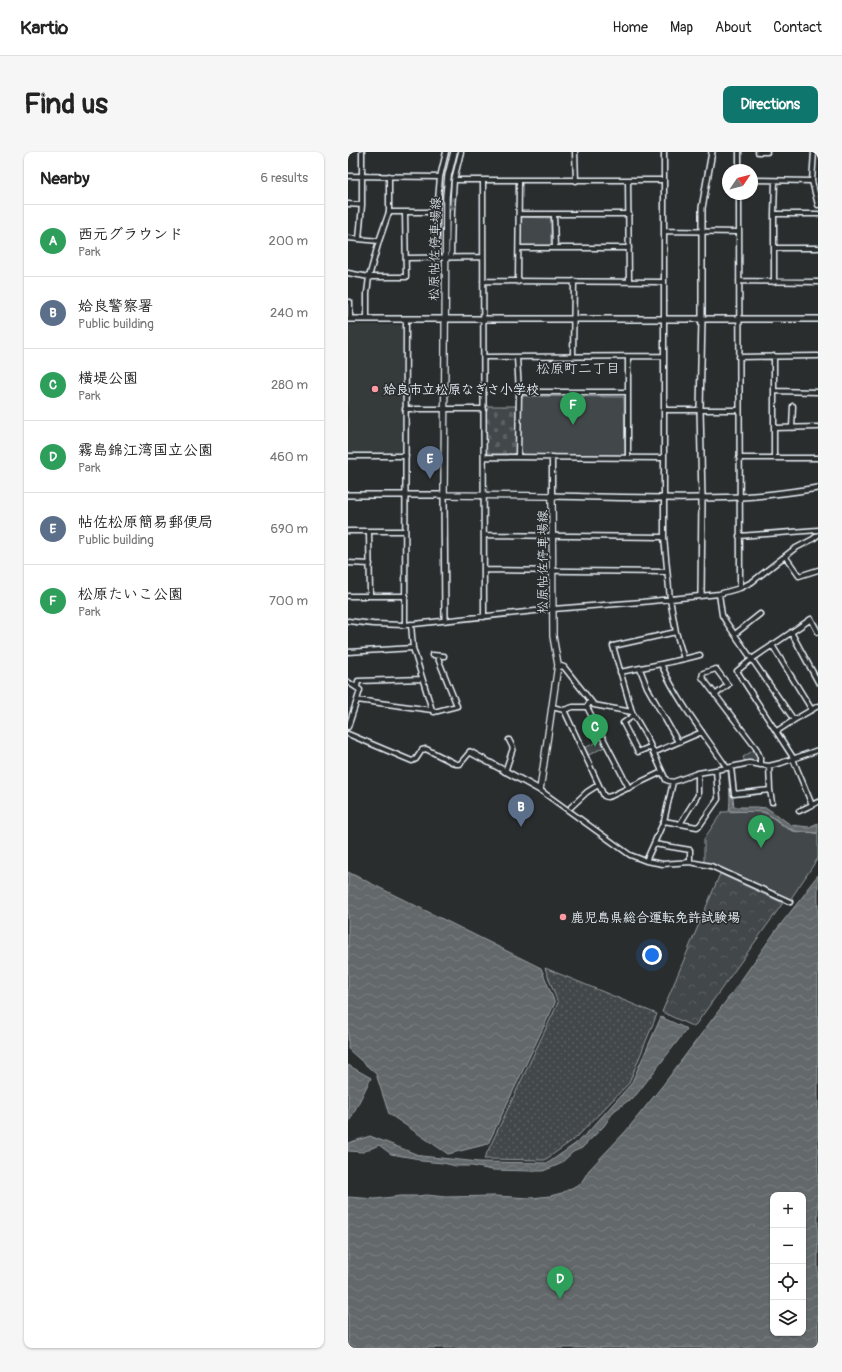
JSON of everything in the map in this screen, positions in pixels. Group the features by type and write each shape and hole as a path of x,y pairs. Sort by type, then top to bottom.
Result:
{"main road":[{"name":"松原帖佐停車場線","path":"454,152 448,176 446,197 447,255 443,410 444,495 552,496 553,636 558,665 540,790"}],"street":[{"path":"359,239 362,205 362,152"},
{"path":"438,257 437,212 440,177 446,152"},
{"path":"447,255 454,180 462,152"},
{"path":"575,152 576,181"},
{"path":"664,152 664,536 670,599 676,632 684,659"},
{"path":"701,595 701,231 703,198 712,152"},
{"path":"739,152 739,164"},
{"path":"758,152 767,152"},
{"path":"814,152 812,181 818,205"},
{"path":"348,176 440,177"},
{"path":"367,319 370,277 379,241 389,212 389,176"},
{"path":"454,180 664,180"},
{"path":"628,180 629,281"},
{"path":"758,180 812,181"},
{"path":"484,181 484,617"},
{"path":"518,282 519,181"},
{"path":"774,282 775,181"},
{"path":"739,200 740,588"},
{"path":"348,204 362,205"},
{"path":"389,212 437,212"},
{"path":"348,273 370,277 406,277 406,212"},
{"path":"519,214 628,214"},
{"path":"554,214 555,248"},
{"path":"774,214 818,214"},
{"path":"664,231 739,232"},
{"path":"348,238 379,241"},
{"path":"519,248 629,248"},
{"path":"774,248 818,248"},
{"path":"406,258 438,257 447,255 483,257"},
{"path":"483,281 664,282"},
{"path":"573,356 574,281"},
{"path":"739,282 818,282"},
{"path":"348,302 350,302 349,319 818,319"},
{"path":"405,625 406,319"},
{"path":"484,357 664,356"},
{"path":"774,356 774,458"},
{"path":"739,357 818,356"},
{"path":"517,357 519,392 518,457"},
{"path":"628,357 628,458"},
{"path":"774,391 818,392"},
{"path":"519,392 628,392"},
{"path":"792,428 793,406"},
{"path":"405,409 484,409"},
{"path":"664,410 739,410"},
{"path":"774,428 818,427"},
{"path":"348,456 406,456"},
{"path":"484,457 664,458"},
{"path":"552,457 552,496 664,498 739,497 818,488"},
{"path":"739,458 818,458"},
{"path":"348,495 444,495 445,620"},
{"path":"739,536 818,530"},
{"path":"348,531 405,531"},
{"path":"369,531 370,595"},
{"path":"484,535 664,536"},
{"path":"348,621 372,624 405,625 553,609 719,594 740,588 752,582 794,549 818,535"},
{"path":"785,556 799,576 818,570"},
{"path":"348,563 370,564"},
{"path":"484,570 667,572"},
{"path":"719,594 722,615 794,720"},
{"path":"348,596 406,596"},
{"path":"735,634 760,614"},
{"path":"812,805 794,759 737,671 811,619 818,632"},
{"path":"411,624 413,648 432,710"},
{"path":"676,632 614,646 620,672 633,714 646,736 666,780 672,782 698,773 749,763 769,766 818,750"},
{"path":"791,632 818,682"},
{"path":"772,645 812,710"},
{"path":"348,652 413,648"},
{"path":"357,700 432,710 434,712 456,706 434,655 444,656"},
{"path":"620,672 640,669 700,655"},
{"path":"662,664 670,683 702,732 729,767 734,794 770,790"},
{"path":"558,665 564,667 584,690 594,705 633,714"},
{"path":"640,669 647,687 678,742"},
{"path":"715,694 728,685 716,669 703,673 702,677 756,748 760,757 760,765"},
{"path":"357,688 358,681 422,678"},
{"path":"348,682 360,690 348,727"},
{"path":"590,701 588,707 629,788"},
{"path":"777,731 818,706"},
{"path":"552,707 564,710 573,707 588,707"},
{"path":"564,710 604,796 607,797 629,788 662,772"},
{"path":"633,714 623,723 638,752 650,747"},
{"path":"653,753 702,732"},
{"path":"348,734 412,761 416,759 422,750 426,749 456,764 460,764 470,752 540,790 630,855 646,862 663,864 690,862 711,866 790,902"},
{"path":"505,772 513,748 509,740"},
{"path":"769,766 772,802"},
{"path":"664,821 696,827 700,825 718,799 716,770"},
{"path":"680,824 698,795 698,773"},
{"path":"646,862 664,821 672,782"},
{"path":"572,807 587,792 598,785"},
{"path":"799,811 818,802"},
{"path":"654,844 690,850 690,862"}],"shaded area":[{"name":"姶良市立松原なぎさ小学校","path":"348,325 402,325 403,454 348,453"}],"green space":[{"path":"520,217 551,218 551,247 521,246"},
{"path":"520,397 624,397 625,456 524,455 520,453"},
{"path":"485,406 516,406 517,454 486,454"},
{"path":"602,739 606,746 589,755 585,748"},
{"path":"754,750 758,760 757,762 745,762 743,757"},
{"path":"758,811 768,814 793,831 818,834 818,858 790,900 704,863 704,839 722,812"},
{"path":"720,874 783,903 694,1027 662,1012"},
{"path":"545,968 657,1014 629,1083 577,1137 545,1160 484,1159 558,1003"}],"water":[{"path":"728,771 730,771 734,807 767,808 791,825 809,827 818,823 818,833 795,831 788,828 765,812 729,811 730,796"},
{"path":"348,872 541,968 555,1003 488,1144 448,1154 389,1114 376,1074 348,1049"},
{"path":"818,875 818,1348 348,1348 348,1197 375,1199 427,1195 445,1197 495,1196 531,1198 562,1193 581,1183 589,1170 626,1131 663,1085 732,993 777,929"},
{"path":"661,1017 687,1029 636,1095 614,1111 604,1126 582,1148 573,1152 560,1164 553,1167 543,1171 532,1171 492,1170 472,1166 456,1166 421,1161 414,1158 391,1154 379,1145 363,1152 348,1151 348,1143 370,1136 421,1156 479,1162 548,1163 575,1144 589,1131 631,1084"},
{"path":"348,1065 371,1078 348,1124"}],"place":[{"name":"姶良市立松原なぎさ小学校","path":"375,389"},
{"name":"松原たいこ公園","path":"573,425"},
{"name":"帖佐松原簡易郵便局","path":"430,479"},
{"name":"横堤公園","path":"595,747"},
{"name":"姶良警察署","path":"521,827"},
{"name":"西元グラウンド","path":"761,848"},
{"name":"鹿児島県総合運転免許試験場","path":"563,917"},
{"name":"霧島錦江湾国立公園","path":"560,1299"}],"district":[{"name":"松原町二丁目","path":"578,368"}]}
